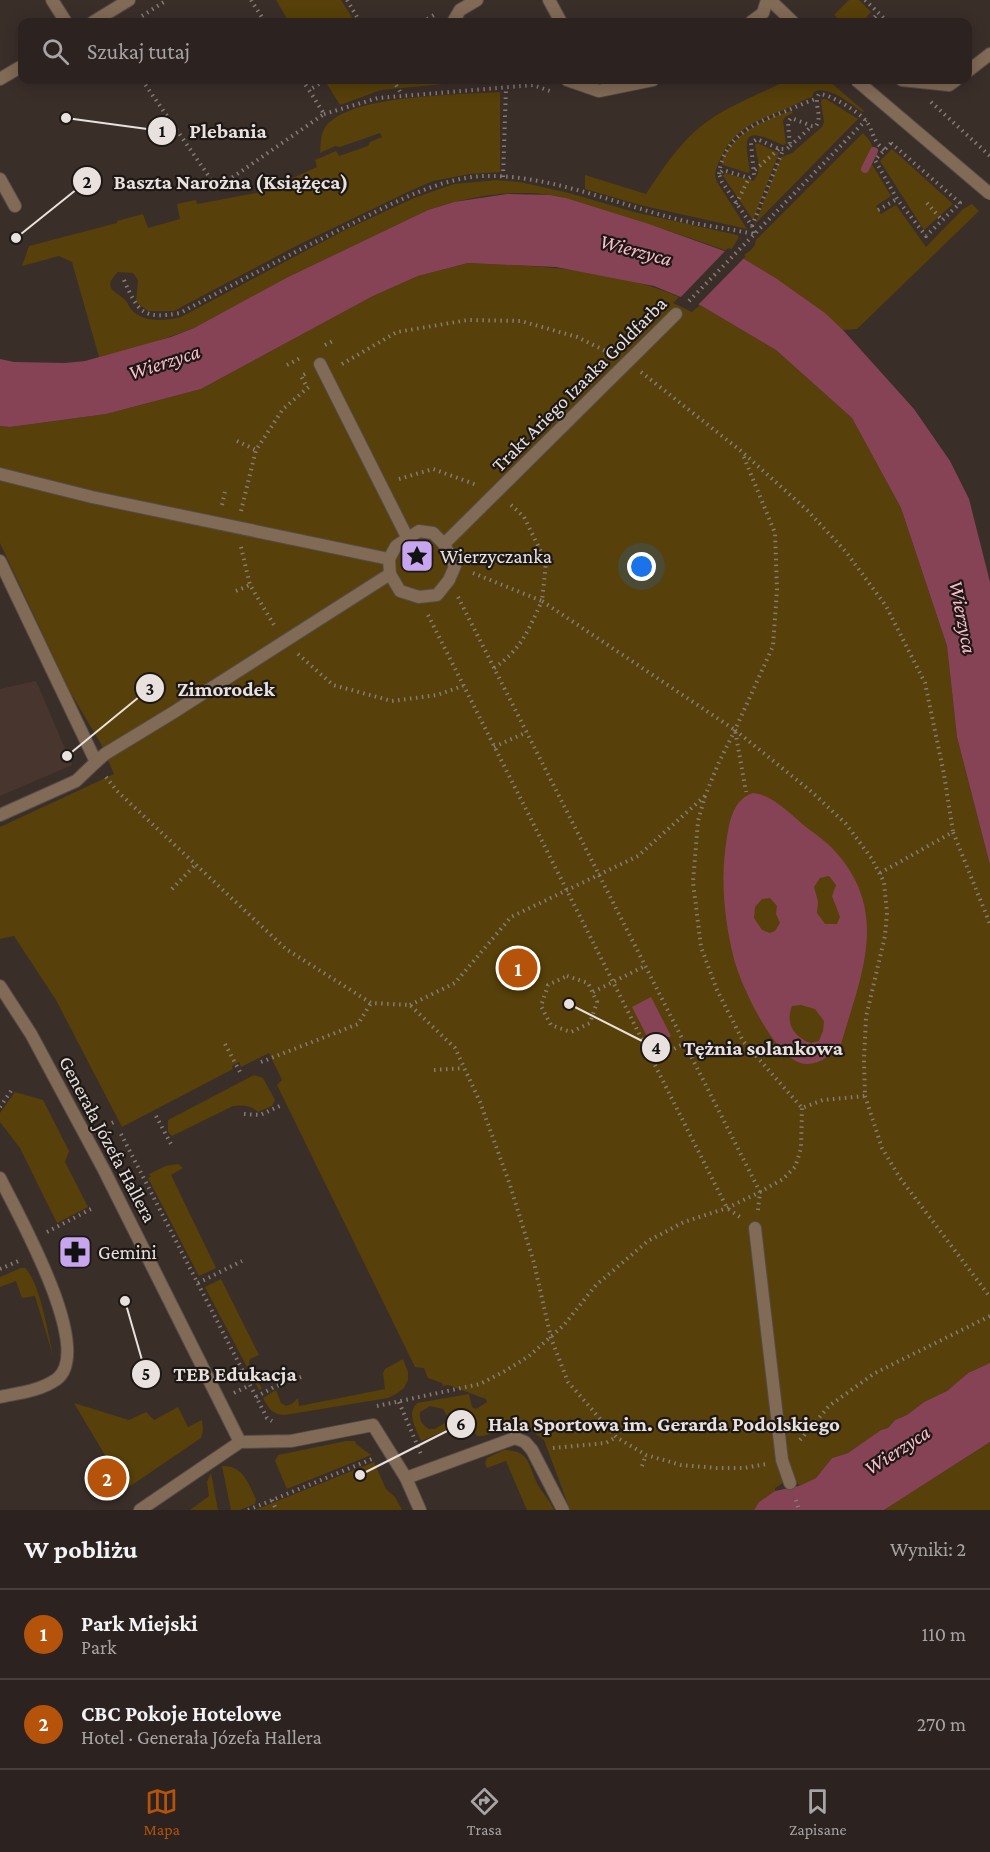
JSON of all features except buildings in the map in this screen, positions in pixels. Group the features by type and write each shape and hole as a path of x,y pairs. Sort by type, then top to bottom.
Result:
{"street":[{"path":"52,0 63,18"},
{"path":"100,18 129,0"},
{"path":"455,18 460,10 477,0"},
{"path":"549,0 559,18"},
{"path":"756,18 763,13 768,0 788,18"},
{"path":"972,68 990,54"},
{"path":"0,79 18,68"},
{"path":"579,84 599,91 633,84"},
{"path":"595,84 599,91"},
{"path":"861,84 990,194"},
{"path":"933,84 949,86 951,84"},
{"path":"0,179 15,206"},
{"name":"Trakt Ariego Izaaka Goldfarba","path":"444,544 676,314"},
{"path":"322,369 407,537"},
{"path":"0,474 92,497 389,559"},
{"path":"419,531 433,532 444,544 455,566 449,580 437,595 419,597 400,591 390,574 389,559 396,546 419,531"},
{"path":"0,561 96,762"},
{"path":"0,815 76,782 105,754 390,574"},
{"name":"Generała Józefa Hallera","path":"0,986 31,1034 104,1170 240,1442"},
{"path":"0,1178 58,1303 67,1337 67,1359 58,1377 34,1390 0,1397"},
{"path":"755,1228 782,1460 790,1483"},
{"path":"140,1510 240,1442 291,1441 372,1425 406,1478 420,1510"},
{"path":"406,1478 515,1438 525,1442 532,1450 563,1510"}],"path":[{"path":"140,17 167,0"},
{"path":"250,0 262,18"},
{"path":"347,0 358,18"},
{"path":"865,0 883,18"},
{"path":"874,18 878,14"},
{"path":"145,84 217,188 324,114 378,98 532,86 561,96"},
{"path":"305,84 324,114"},
{"path":"309,90 319,84"},
{"path":"395,84 402,95"},
{"path":"503,177 506,87"},
{"path":"124,280 134,304 145,314 166,316 180,313 378,211 440,184 483,176 566,187 673,218 754,234 752,226 718,174 720,161 725,151 742,133 774,115 816,99 819,94 824,94 866,120 874,140 884,150"},
{"path":"755,170 781,149 790,146 812,126 816,126 819,122 816,99"},
{"path":"940,110 990,156"},
{"path":"790,146 788,122 791,118 812,126"},
{"name":"Trakt Ariego Izaaka Goldfarba","path":"676,314 866,120"},
{"path":"736,204 748,178 754,175 751,143 753,140 757,139 781,149"},
{"path":"891,143 960,203 926,236 897,199 875,160 884,150 891,143"},
{"path":"752,226 781,149"},
{"path":"718,174 723,170 748,178"},
{"path":"878,210 897,199"},
{"path":"927,203 942,220"},
{"path":"463,686 437,695 392,701 333,685 283,641 250,585 237,528 256,450 283,409 308,388 322,369 397,332 468,320 522,321 577,337 627,361 741,451 808,511 846,552 886,606 925,683 944,774 953,832 990,924"},
{"path":"302,376 308,388"},
{"path":"237,441 256,450"},
{"path":"376,1406 480,1384 529,1356 551,1338 575,1313 596,1285 648,1241 684,1222 728,1208 760,1192 783,1179 795,1167 801,1148 802,1108 743,1041 717,990 701,946 693,882 698,821 705,796 773,646 777,590 775,533 741,451"},
{"path":"382,488 405,476 433,469 499,492 524,517 546,562 543,601 521,643 508,658 494,668"},
{"path":"455,566 543,601 735,730 813,793 846,824 880,873 886,893 885,936 866,1017 865,1096 882,1148 900,1178 990,1297"},
{"path":"449,580 760,1192"},
{"path":"236,591 250,585"},
{"path":"419,597 728,1208"},
{"path":"735,730 746,792"},
{"path":"494,747 526,732"},
{"path":"96,762 117,791 286,949 371,1003 410,1005 455,983 511,917 638,856 705,796"},
{"path":"880,873 953,832"},
{"path":"172,889 196,864"},
{"path":"593,992 645,966"},
{"path":"567,976 588,983 593,992 597,1002 590,1023 571,1032 550,1025 541,1006 548,986 567,976"},
{"path":"261,1062 358,1024 371,1003"},
{"path":"410,1005 455,1048 480,1102 517,1207 534,1263 551,1338 568,1382 616,1437 646,1455 681,1465 716,1468 744,1468 782,1460 830,1406 875,1373 990,1316"},
{"path":"652,1060 685,1043"},
{"path":"225,1044 240,1072"},
{"path":"435,1070 464,1068"},
{"path":"0,1107 13,1088"},
{"path":"802,1108 823,1100 865,1096"},
{"path":"244,1114 260,1115 282,1105"},
{"path":"156,1116 172,1146"},
{"path":"121,1134 267,1418 274,1423"},
{"path":"60,1226 93,1208"},
{"path":"198,1283 243,1261"},
{"path":"0,1269 7,1266"},
{"path":"256,1397 301,1377"},
{"path":"231,1395 250,1385"},
{"path":"399,1402 427,1470"},
{"path":"532,1450 606,1443 616,1437"},
{"path":"642,1466 646,1455"},
{"path":"248,1510 375,1458 379,1467"},
{"path":"272,1500 275,1507"}],"shaded area":[{"path":"276,0 341,0 352,18 287,18"},
{"path":"849,0 859,0 871,12 866,18 837,18 834,15"},
{"path":"327,84 444,84 381,90 340,105"},
{"path":"779,84 833,84 864,111 833,93 814,92 812,97 760,120 735,136 723,153 715,175 717,182 747,229 640,205 585,189 585,175 646,194 674,154 690,136 727,109"},
{"path":"500,92 500,172 470,174 433,181 298,245 174,311 148,311 136,302 138,280 133,273 118,272 111,283 112,290 141,317 161,320 181,317 343,231 414,198 454,184 497,180 520,182 569,193 634,212 737,235 739,237 730,252 558,196 536,193 489,195 428,210 286,278 194,328 144,346 99,357 72,262 59,256 22,266 29,246 143,214 148,228 180,219 177,204 196,200 197,204 261,192 317,167 315,160 336,151 339,156 368,146 370,142 382,137 380,133 340,147 335,146 320,153 324,129 339,115 382,102 408,98"},
{"path":"822,99 826,99 858,119 755,224 781,157 792,153 822,127 824,122"},
{"path":"791,111 793,113 785,117 783,121 786,144 754,135 747,141 750,171 748,173 723,165 721,162 726,152 741,136 770,118"},
{"path":"863,133 872,146 870,161 891,196 876,206 881,214 896,205 926,247 963,209 972,204 979,211 857,329 843,330 794,291 741,257 751,250 756,240"},
{"path":"757,143 779,153 753,220 723,176 725,173 753,181 759,169 755,145"},
{"path":"892,149 953,204 924,230 880,161"},
{"path":"468,263 549,267 602,274 654,287 679,297 673,303 692,312 700,305 776,350 852,418 901,508 947,646 957,737 990,865 990,1363 968,1373 947,1391 895,1420 888,1428 881,1430 848,1453 832,1458 816,1478 799,1486 794,1476 775,1488 775,1491 759,1502 754,1510 570,1510 544,1440 532,1431 520,1427 507,1428 477,1436 468,1421 421,1441 412,1416 417,1403 469,1394 472,1407 476,1409 487,1402 486,1399 448,1385 443,1386 442,1383 428,1378 424,1368 415,1367 277,1085 282,1080 269,1053 241,1067 239,1062 232,1066 233,1069 122,1127 56,1000 14,936 0,939 0,827 114,774 101,744 69,690 0,543 0,426 10,427 106,414 201,389 373,296 418,276","holes":["430,1406 443,1409 448,1421 435,1429 429,1429 423,1424 420,1412"]},
{"path":"36,681 72,765 0,796 0,689"},
{"path":"254,1075 263,1078 275,1100 272,1106 258,1112 246,1106 233,1106 172,1136 168,1132 168,1120"},
{"path":"15,1092 43,1100 69,1151 65,1162 88,1207 57,1223 20,1148 0,1122 0,1113"},
{"path":"178,1164 183,1168 171,1175 216,1268 199,1276 148,1178 151,1177 149,1174 166,1166"},
{"path":"25,1268 35,1286 54,1359 35,1296 22,1298 16,1281 0,1287 0,1277"},
{"path":"221,1279 259,1355 250,1359 249,1363 262,1389 259,1390 205,1287"},
{"path":"403,1359 408,1372 408,1380 404,1388 388,1398 285,1415 272,1411 263,1398 276,1390 281,1403 286,1406 298,1398 299,1406 385,1389 383,1373 385,1369"},
{"path":"74,1403 129,1420 146,1412 154,1420 178,1407 188,1427 202,1420 203,1430 201,1438 129,1487 112,1460 109,1462"},
{"path":"355,1441 371,1455 287,1489 275,1461 278,1455"},
{"path":"990,1442 990,1510 884,1510"},
{"path":"504,1450 524,1456 538,1485 554,1510 527,1510 506,1461 487,1468 485,1463 487,1458"},
{"path":"374,1462 386,1489 395,1497 402,1510 255,1510"},
{"path":"222,1466 235,1468 244,1476 256,1499 255,1504 240,1510 231,1510"},
{"path":"211,1473 218,1510 190,1510 209,1496 207,1482"}],"water":[{"name":"Wierzyca","path":"507,194 550,195 566,198 649,224 741,257 825,313 914,409 950,461 969,499 990,582 990,865 957,737 947,646 901,508 852,418 776,350 700,305 654,286 556,267 468,263 418,276 373,296 201,389 106,414 10,427 0,426 0,359 14,362 85,361 171,337 194,328 286,278 428,210 454,202"},
{"path":"753,793 774,801 828,845 840,857 855,880 864,902 867,925 866,948 862,972 841,1044 832,1054 814,1063 800,1063 794,1060 775,1042 750,999 734,959 724,898 725,852 734,810","holes":["829,876 836,885 832,896 840,917 837,924 825,924 817,913 818,901 814,887 820,878","770,898 777,906 776,914 780,923 775,931 770,933 762,930 754,918 755,907 762,899","801,1005 815,1009 824,1021 819,1041 810,1043 795,1033 790,1024 792,1006"]},
{"path":"651,997 671,1036 652,1046 632,1007"},
{"name":"Wierzyca","path":"990,1363 990,1442 884,1510 754,1510 759,1502 775,1491 799,1486 816,1478 832,1458 848,1453 881,1430 888,1428 895,1420 947,1391 968,1373"}],"pier":[{"path":"728,248 746,256 696,307 678,300"}],"waterway":[{"path":"865,169 874,151"}],"place":[{"name":"Plebania","path":"66,118"},
{"name":"Baszta Narożna (Książęca)","path":"16,238"},
{"name":"Wierzyczanka","path":"417,556"},
{"name":"Zimorodek","path":"67,756"},
{"name":"Park Miejski","path":"518,968"},
{"name":"Tężnia solankowa","path":"569,1004"},
{"name":"Gemini","path":"75,1252"},
{"name":"TEB Edukacja","path":"125,1301"},
{"name":"Hala Sportowa im. Gerarda Podolskiego","path":"360,1475"},
{"name":"CBC Pokoje Hotelowe","path":"107,1478"}]}
